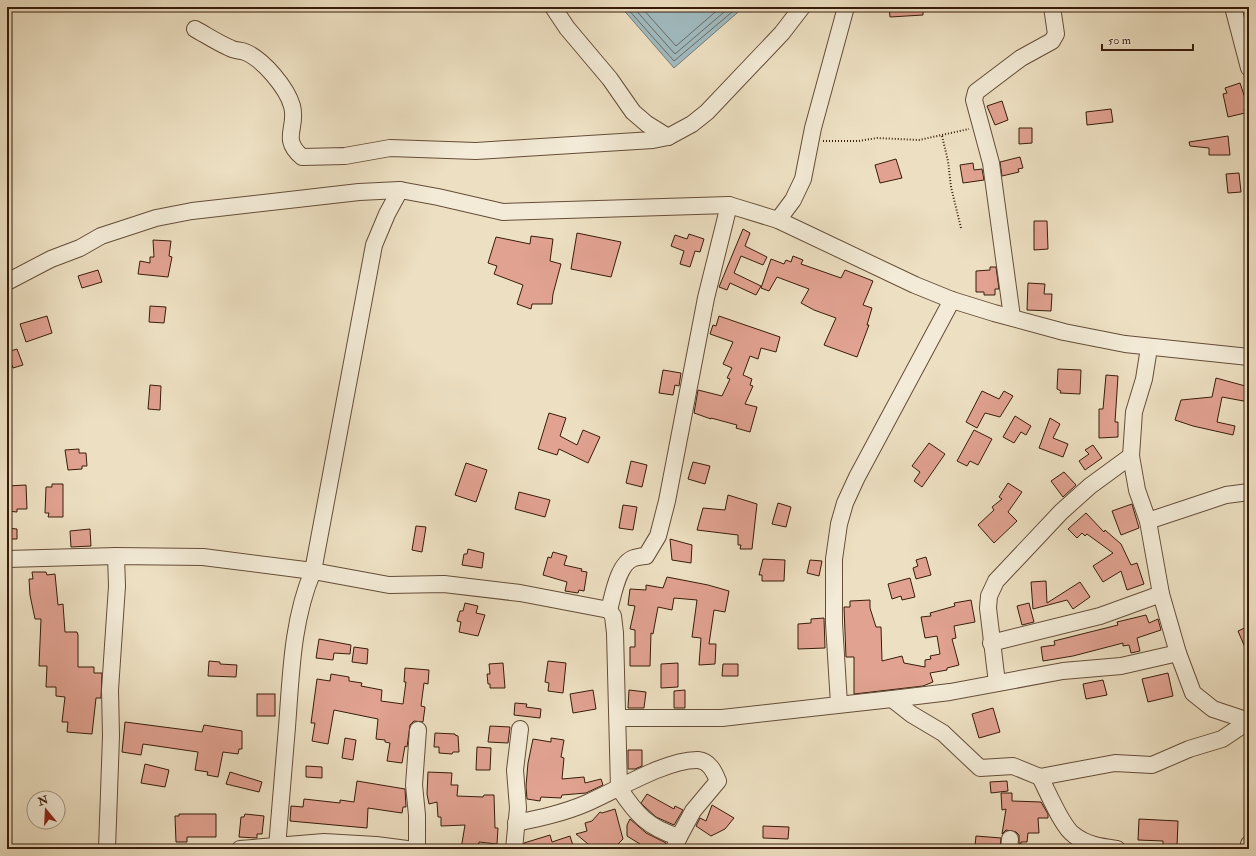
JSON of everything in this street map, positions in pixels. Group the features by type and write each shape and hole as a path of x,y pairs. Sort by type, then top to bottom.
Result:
{"street":[{"path":"553,7 567,28 610,79 633,112 647,124 668,137"},
{"path":"195,29 231,49 246,52 275,76 286,90 293,108 290,142 293,149 302,157 345,156 390,148 476,151 653,140 668,137 692,124 707,112 782,33 802,7"},
{"path":"778,220 788,208 800,189 810,142 846,7"},
{"path":"1012,317 991,163 974,100 976,92 1021,58 1052,41 1056,34 1052,7"},
{"path":"1233,7 1249,68"},
{"path":"624,141 631,128 633,112"},
{"path":"277,847 293,657 304,592 313,571 374,245 387,214 400,190"},
{"path":"7,282 50,259 80,248 101,236 156,218 192,211 327,195 400,190 438,196 503,212 729,205 778,220 881,269 952,300 1064,332 1149,348 1249,357"},
{"path":"609,610 619,575 633,558 646,556 658,536 667,501 706,298 729,205"},
{"path":"840,704 834,623 834,560 839,524 845,503 857,477 952,300"},
{"path":"1149,348 1144,379 1134,412 1131,456 1137,490 1148,521 1161,594 1178,653 1193,693 1213,709 1249,721"},
{"path":"997,683 988,608 989,596 996,581 1061,512 1090,486 1131,456"},
{"path":"1148,521 1226,495 1249,492"},
{"path":"107,849 111,736 110,690 117,586 116,556"},
{"path":"7,559 116,556 203,557 313,571 389,586 444,584 520,593 609,610 613,616 615,633 619,788 632,808 646,822 676,843 693,811 718,781 710,766 706,763 698,760 675,764 619,788 573,808 516,823"},
{"path":"991,643 1100,616 1161,594"},
{"path":"618,718 722,718 892,699 950,692 1063,671 1121,666 1178,653"},
{"path":"892,699 911,714 943,733 980,768 1012,766 1040,777 1115,763 1152,765 1189,749 1222,739 1249,721"},
{"path":"514,849 518,808 516,770 520,729"},
{"path":"417,849 418,815 414,785 418,730"},
{"path":"1040,777 1062,820 1073,835 1094,847 1118,849"},
{"path":"240,849 324,842 376,845 407,849"},
{"path":"1248,849 1249,844"}],"path":[{"path":"810,142 859,141 891,137 909,141 942,136 981,126"},
{"path":"942,136 948,161 951,187 961,228"}],"water":[{"path":"621,7 744,7 674,68"}],"building":[{"path":"889,7 923,7 923,15 890,17"},
{"path":"1240,83 1245,98 1249,96 1249,108 1244,109 1245,113 1228,117 1223,94 1227,93 1225,88"},
{"path":"1002,101 1008,120 995,125 987,106"},
{"path":"1111,109 1113,122 1087,125 1086,112"},
{"path":"1019,128 1032,128 1032,143 1019,144"},
{"path":"1228,136 1230,155 1209,155 1209,148 1190,146 1189,142"},
{"path":"1020,157 1023,168 1018,169 1019,172 1002,176 1000,162"},
{"path":"896,159 902,178 880,183 875,165"},
{"path":"973,163 974,170 982,169 984,180 963,183 960,165"},
{"path":"1239,173 1241,192 1228,193 1226,174"},
{"path":"1034,221 1047,221 1048,249 1034,250"},
{"path":"743,229 750,233 745,246 767,257 763,265 741,256 734,273 761,286 756,295 730,283 727,290 719,287"},
{"path":"577,233 621,242 611,277 571,269"},
{"path":"689,234 704,239 700,252 695,251 690,267 680,264 684,251 671,246 675,235 687,239"},
{"path":"531,236 553,239 550,261 561,264 553,294 552,304 532,304 531,309 517,304 523,285 494,274 497,266 488,263 496,237 530,244"},
{"path":"153,240 171,241 169,256 172,257 168,277 138,274 140,261 150,263 150,257 154,257"},
{"path":"793,256 803,260 801,264 841,278 845,270 873,281 863,305 872,308 867,325 869,325 857,357 824,345 836,318 814,310 801,303 809,289 777,277 769,291 761,288 771,259 784,264 786,260 791,262"},
{"path":"990,267 996,267 999,289 995,289 995,295 984,295 984,292 976,292 976,271 990,270"},
{"path":"98,270 102,282 82,288 78,276"},
{"path":"1028,283 1045,284 1044,294 1052,294 1051,311 1027,310"},
{"path":"150,306 166,307 164,323 149,322"},
{"path":"47,316 52,333 26,342 20,324"},
{"path":"719,316 780,337 776,352 761,348 758,359 750,356 743,375 752,379 750,385 753,386 745,404 757,407 750,432 736,428 737,425 711,419 694,413 698,390 722,396 730,379 727,378 732,368 723,364 733,342 710,334 713,325 716,326"},
{"path":"17,349 23,365 13,368 12,365 7,367 7,352"},
{"path":"1058,369 1081,370 1080,394 1060,393 1061,391 1057,389"},
{"path":"663,370 681,373 679,386 675,385 673,395 659,393"},
{"path":"1106,375 1118,376 1115,422 1118,422 1118,437 1099,438 1099,409 1103,409"},
{"path":"1216,378 1249,387 1249,402 1222,397 1217,422 1235,426 1233,435 1193,426 1175,420 1181,400 1212,397"},
{"path":"150,385 161,386 160,410 148,409"},
{"path":"982,391 999,399 1004,391 1013,396 1000,417 985,413 977,428 966,422"},
{"path":"549,413 566,418 560,436 577,445 583,430 600,437 588,463 559,449 557,455 538,449"},
{"path":"1015,416 1031,426 1026,435 1021,432 1014,443 1003,437"},
{"path":"1050,418 1060,424 1053,438 1068,444 1063,457 1039,448"},
{"path":"974,430 992,439 978,465 970,461 967,466 957,461"},
{"path":"929,443 945,454 922,487 914,481 920,472 912,466"},
{"path":"1093,445 1102,458 1085,470 1079,461 1089,454 1085,450"},
{"path":"79,449 79,453 86,453 87,466 82,466 82,469 68,470 65,450"},
{"path":"631,461 647,465 642,487 626,483"},
{"path":"693,462 710,466 705,484 688,479"},
{"path":"466,463 487,470 476,502 455,495"},
{"path":"1064,472 1076,485 1063,497 1051,481"},
{"path":"1008,483 1022,492 1008,512 1017,521 994,543 978,525 994,510 992,507 1002,499 999,497"},
{"path":"52,484 63,484 63,517 48,517 49,513 45,513 46,487 52,487"},
{"path":"26,485 27,509 17,509 17,512 7,511 7,486"},
{"path":"519,492 550,500 545,517 515,509"},
{"path":"728,495 757,504 752,549 740,549 741,545 738,545 738,535 697,530 703,508 725,510"},
{"path":"778,503 791,507 786,527 772,524"},
{"path":"1132,504 1139,528 1121,535 1112,511"},
{"path":"623,505 637,507 633,530 619,528"},
{"path":"1086,513 1104,532 1105,530 1121,544 1131,565 1137,563 1144,584 1127,590 1121,571 1103,582 1093,566 1113,553 1087,534 1085,536 1082,533 1077,538 1068,529"},
{"path":"416,526 426,527 422,552 412,550"},
{"path":"7,528 17,529 17,539 7,539"},
{"path":"90,529 91,546 71,547 70,531"},
{"path":"670,539 692,545 691,563 672,560"},
{"path":"468,549 484,553 482,568 462,565 464,554 467,554"},
{"path":"553,552 567,556 564,565 582,569 581,571 587,572 584,591 579,590 578,593 565,591 567,582 543,575 548,557 551,558"},
{"path":"926,557 931,575 916,579 913,568 918,566 916,560"},
{"path":"763,559 785,560 784,581 762,581 762,575 759,575"},
{"path":"810,560 822,561 819,576 807,573"},
{"path":"32,572 46,572 47,575 55,574 58,605 63,604 65,632 77,632 78,635 78,667 94,667 94,673 102,673 101,698 96,698 92,734 67,732 68,722 62,722 65,697 56,696 56,687 46,687 47,666 39,666 41,619 35,619 30,595 29,579 33,579"},
{"path":"667,577 708,585 729,591 725,612 714,610 709,644 716,644 715,664 699,665 701,638 692,637 697,600 674,598 672,610 658,607 653,634 651,633 650,666 630,666 630,647 635,647 635,630 630,629 635,606 628,605 630,589 646,590 646,585 663,588"},
{"path":"910,578 915,597 902,600 901,596 892,599 888,584"},
{"path":"1046,581 1047,603 1080,582 1090,597 1073,609 1067,600 1033,609 1031,582"},
{"path":"870,600 870,608 876,627 881,627 882,661 902,656 904,663 925,667 925,660 931,659 930,656 940,654 937,636 925,638 921,617 931,616 930,613 955,606 954,603 971,600 975,622 954,626 956,638 952,639 959,665 947,668 947,670 930,673 933,682 923,686 854,694 854,657 846,657 844,607 850,607 850,601"},
{"path":"465,603 478,606 476,613 485,615 478,636 459,632 461,622 457,621 460,611 463,611"},
{"path":"1029,603 1034,622 1022,625 1017,606"},
{"path":"1146,615 1149,623 1158,619 1161,630 1137,638 1140,651 1131,653 1129,645 1123,646 1123,643 1073,656 1043,661 1041,647 1055,645 1054,641 1118,625 1117,622"},
{"path":"824,618 825,648 798,649 798,624 811,623 811,619"},
{"path":"1249,626 1249,657 1238,631"},
{"path":"319,639 351,645 350,654 334,653 333,660 316,658"},
{"path":"354,647 368,649 367,664 352,662"},
{"path":"209,661 220,662 220,664 237,665 236,677 208,676"},
{"path":"548,661 566,663 563,693 548,691 549,683 545,682"},
{"path":"503,663 505,688 490,688 487,674 490,674 489,664"},
{"path":"678,663 678,687 661,688 661,664"},
{"path":"723,664 738,664 738,676 722,676"},
{"path":"405,668 429,670 428,684 424,683 421,706 425,707 423,722 414,721 410,725 407,747 405,746 402,763 387,761 390,743 385,742 385,740 376,739 378,719 334,710 328,744 312,741 315,723 311,723 317,679 330,681 331,674 349,677 349,681 362,683 361,686 382,690 381,701 403,704 406,682 404,682"},
{"path":"1168,673 1173,696 1148,702 1142,679"},
{"path":"1103,680 1107,695 1086,699 1083,684"},
{"path":"593,690 596,709 573,713 570,694"},
{"path":"629,690 646,692 644,708 628,708"},
{"path":"685,690 685,708 674,708 674,691"},
{"path":"257,694 275,694 275,716 257,716"},
{"path":"515,703 527,704 526,707 541,709 540,718 514,715"},
{"path":"993,708 1000,732 979,738 972,714"},
{"path":"125,722 202,732 204,725 242,731 242,749 239,749 238,754 223,752 218,777 207,775 208,772 195,770 198,752 143,744 141,755 122,752"},
{"path":"490,726 510,727 508,743 488,742"},
{"path":"435,733 455,734 458,736 459,752 453,752 452,754 439,753 439,747 434,747"},
{"path":"345,738 356,740 353,760 342,758"},
{"path":"551,738 564,740 561,757 564,758 562,779 584,777 585,783 601,779 603,785 586,793 562,795 561,798 541,797 540,801 527,799 526,786 528,763 533,739 551,742"},
{"path":"477,747 491,748 490,770 476,770"},
{"path":"628,750 642,750 642,766 635,769 628,769"},
{"path":"145,764 169,770 165,787 141,783"},
{"path":"306,766 322,767 322,778 306,777"},
{"path":"230,772 262,782 259,792 226,784"},
{"path":"428,772 452,773 451,785 458,785 457,796 483,797 484,795 494,795 495,828 498,828 497,844 479,842 478,849 461,849 465,825 441,826 441,817 438,817 437,802 429,804 427,794"},
{"path":"357,781 405,789 406,807 403,807 402,813 368,808 367,828 290,821 291,806 303,807 304,799 340,803 340,800 354,802"},
{"path":"1007,781 1008,791 991,793 990,782"},
{"path":"1001,793 1012,793 1012,801 1041,802 1048,814 1048,818 1038,818 1039,833 1028,833 1027,842 1021,842 1020,849 1019,835 1016,832 1006,830 1002,834 1006,809 1002,810"},
{"path":"647,794 674,809 675,806 683,810 674,825 656,817 641,803"},
{"path":"712,805 734,818 725,829 711,836 696,826 700,818 706,821"},
{"path":"615,809 623,839 613,849 594,849 576,834 587,831 585,823 592,821 600,812 602,813"},
{"path":"179,814 216,814 216,837 187,837 187,842 176,842 175,816 179,816"},
{"path":"245,814 264,816 262,834 257,834 257,838 239,837 241,817 244,817"},
{"path":"630,819 646,833 666,843 663,849 648,849 627,836 627,825"},
{"path":"1139,819 1178,821 1177,847 1163,847 1163,841 1138,840"},
{"path":"763,826 789,827 788,839 763,838"},
{"path":"550,835 552,842 570,836 574,849 524,849 524,843"},
{"path":"976,836 1001,838 1000,848 975,846"}]}
